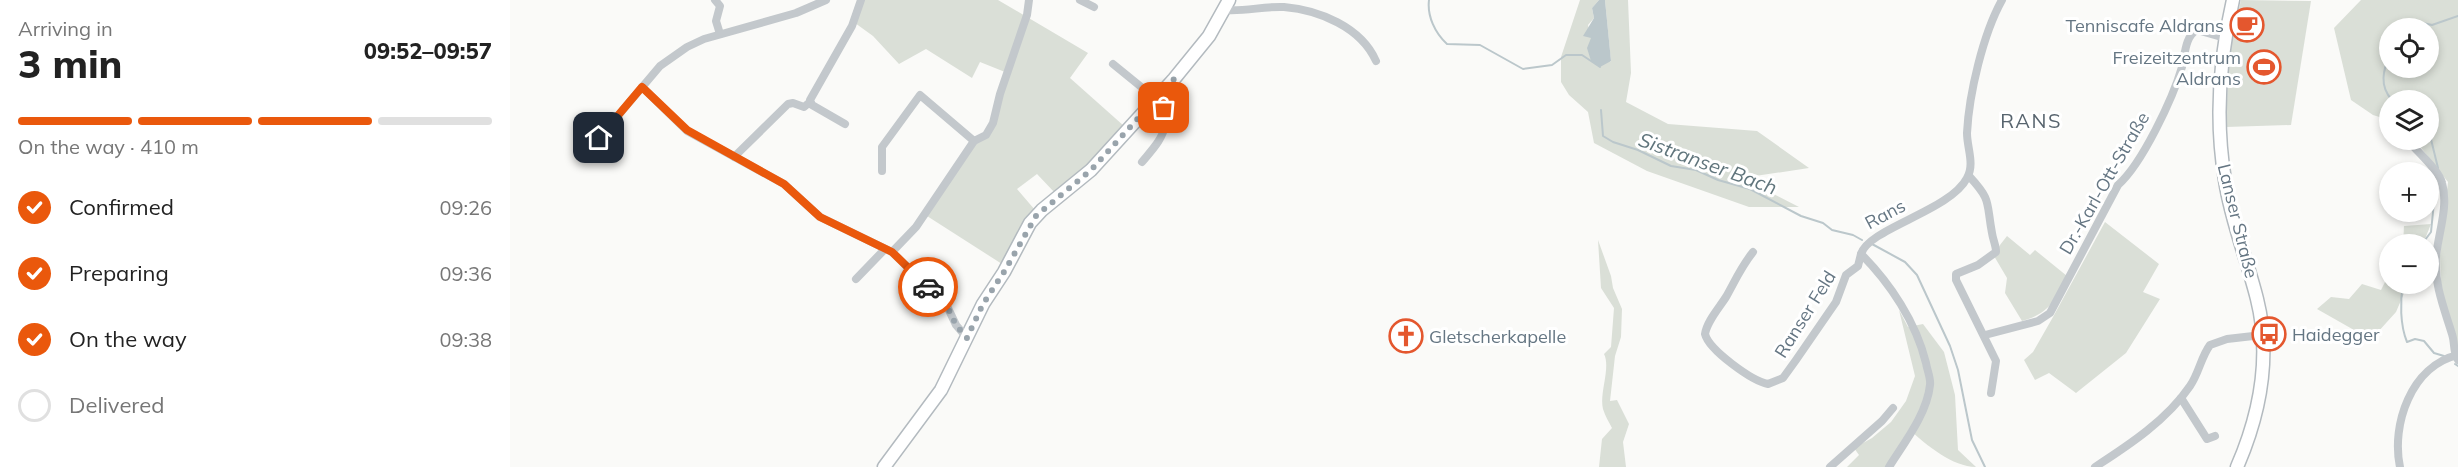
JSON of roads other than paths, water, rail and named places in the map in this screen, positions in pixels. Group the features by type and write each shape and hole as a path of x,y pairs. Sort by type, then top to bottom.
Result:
{"main road":[{"name":"Lanser Straße","path":"2233,0 2225,38 2220,94 2221,153 2233,216 2259,306 2263,369 2258,405 2246,447 2237,467"},
{"path":"884,467 941,390 983,304 1036,216 1091,170 1156,99 1209,36 1227,5"}],"street":[{"path":"715,0 720,6 716,19 720,34"},
{"path":"599,138 660,66 692,44 787,16 826,0"},
{"path":"734,157 790,103 804,107 810,102 852,26 861,0"},
{"path":"856,279 916,227 974,141 986,135 993,123 1027,15 1029,0"},
{"path":"1080,0 1094,7"},
{"path":"1991,393 1996,361 1985,335 1958,288 1955,276 1959,272 1978,265 1996,252 1987,198 1969,176 1971,162 1968,125 1982,50 1993,17 2002,0"},
{"path":"1227,5 1240,12 1283,7 1318,14 1342,26 1364,42 1376,61"},
{"name":"Dr.-Karl-Ott-Straße","path":"1985,335 2038,321 2050,313 2118,185 2127,178 2160,121 2180,75 2190,36 2197,30 2225,38"},
{"path":"1113,64 1156,99"},
{"path":"1142,162 1164,130 1164,105 1176,85 1174,79"},
{"path":"642,87 687,130 784,184 820,217 889,251 947,306 956,325 967,338"},
{"path":"882,171 882,147 920,95 974,141"},
{"path":"810,102 845,124"},
{"path":"2400,467 2397,449 2398,428 2409,400 2433,365 2457,356 2442,307 2436,266 2444,201 2443,184 2440,177 2415,150"},
{"name":"Rans","path":"1889,467 1917,421 1930,380 1920,344 1894,293 1861,254 1868,241 1915,218 1946,199 1960,188 1969,176"},
{"name":"Ranser Feld","path":"1753,252 1735,277 1705,334 1710,345 1717,351 1757,380 1768,384 1783,378 1797,360 1836,302 1846,275 1858,266 1861,254"},
{"path":"2095,467 2137,438 2181,398 2193,382 2210,345 2227,339 2262,335"},
{"path":"2181,398 2207,439 2215,436"},
{"path":"1830,467 1882,422 1893,408"}],"waterway":[{"name":"Sistranser Bach","path":"1429,0 1429,12 1433,24 1447,44 1480,45 1523,69 1552,65 1566,55 1582,55 1600,67"},
{"path":"2439,23 2458,16"},
{"path":"2383,78 2386,90"},
{"name":"Sistranser Bach","path":"1601,110 1603,136 1613,142 1638,150 1671,166 1696,170 1718,180 1750,189 1801,216 1862,240"},
{"path":"2434,150 2437,162"},
{"path":"2430,234 2432,222"},
{"name":"Sistranser Bach","path":"1872,244 1905,262 1917,275 1950,346 1958,370 1972,440 1985,467"},
{"path":"2402,294 2401,313 2407,342 2415,339 2424,341 2434,353 2444,356"}],"place":[{"name":"Tenniscafe Aldrans","path":"2247,25"},
{"name":"Freizeitzentrum Aldrans","path":"2264,67"},
{"name":"Haidegger","path":"2269,334"},
{"name":"Gletscherkapelle","path":"1406,336"}],"district":[{"name":"RANS","path":"2031,120"}]}
